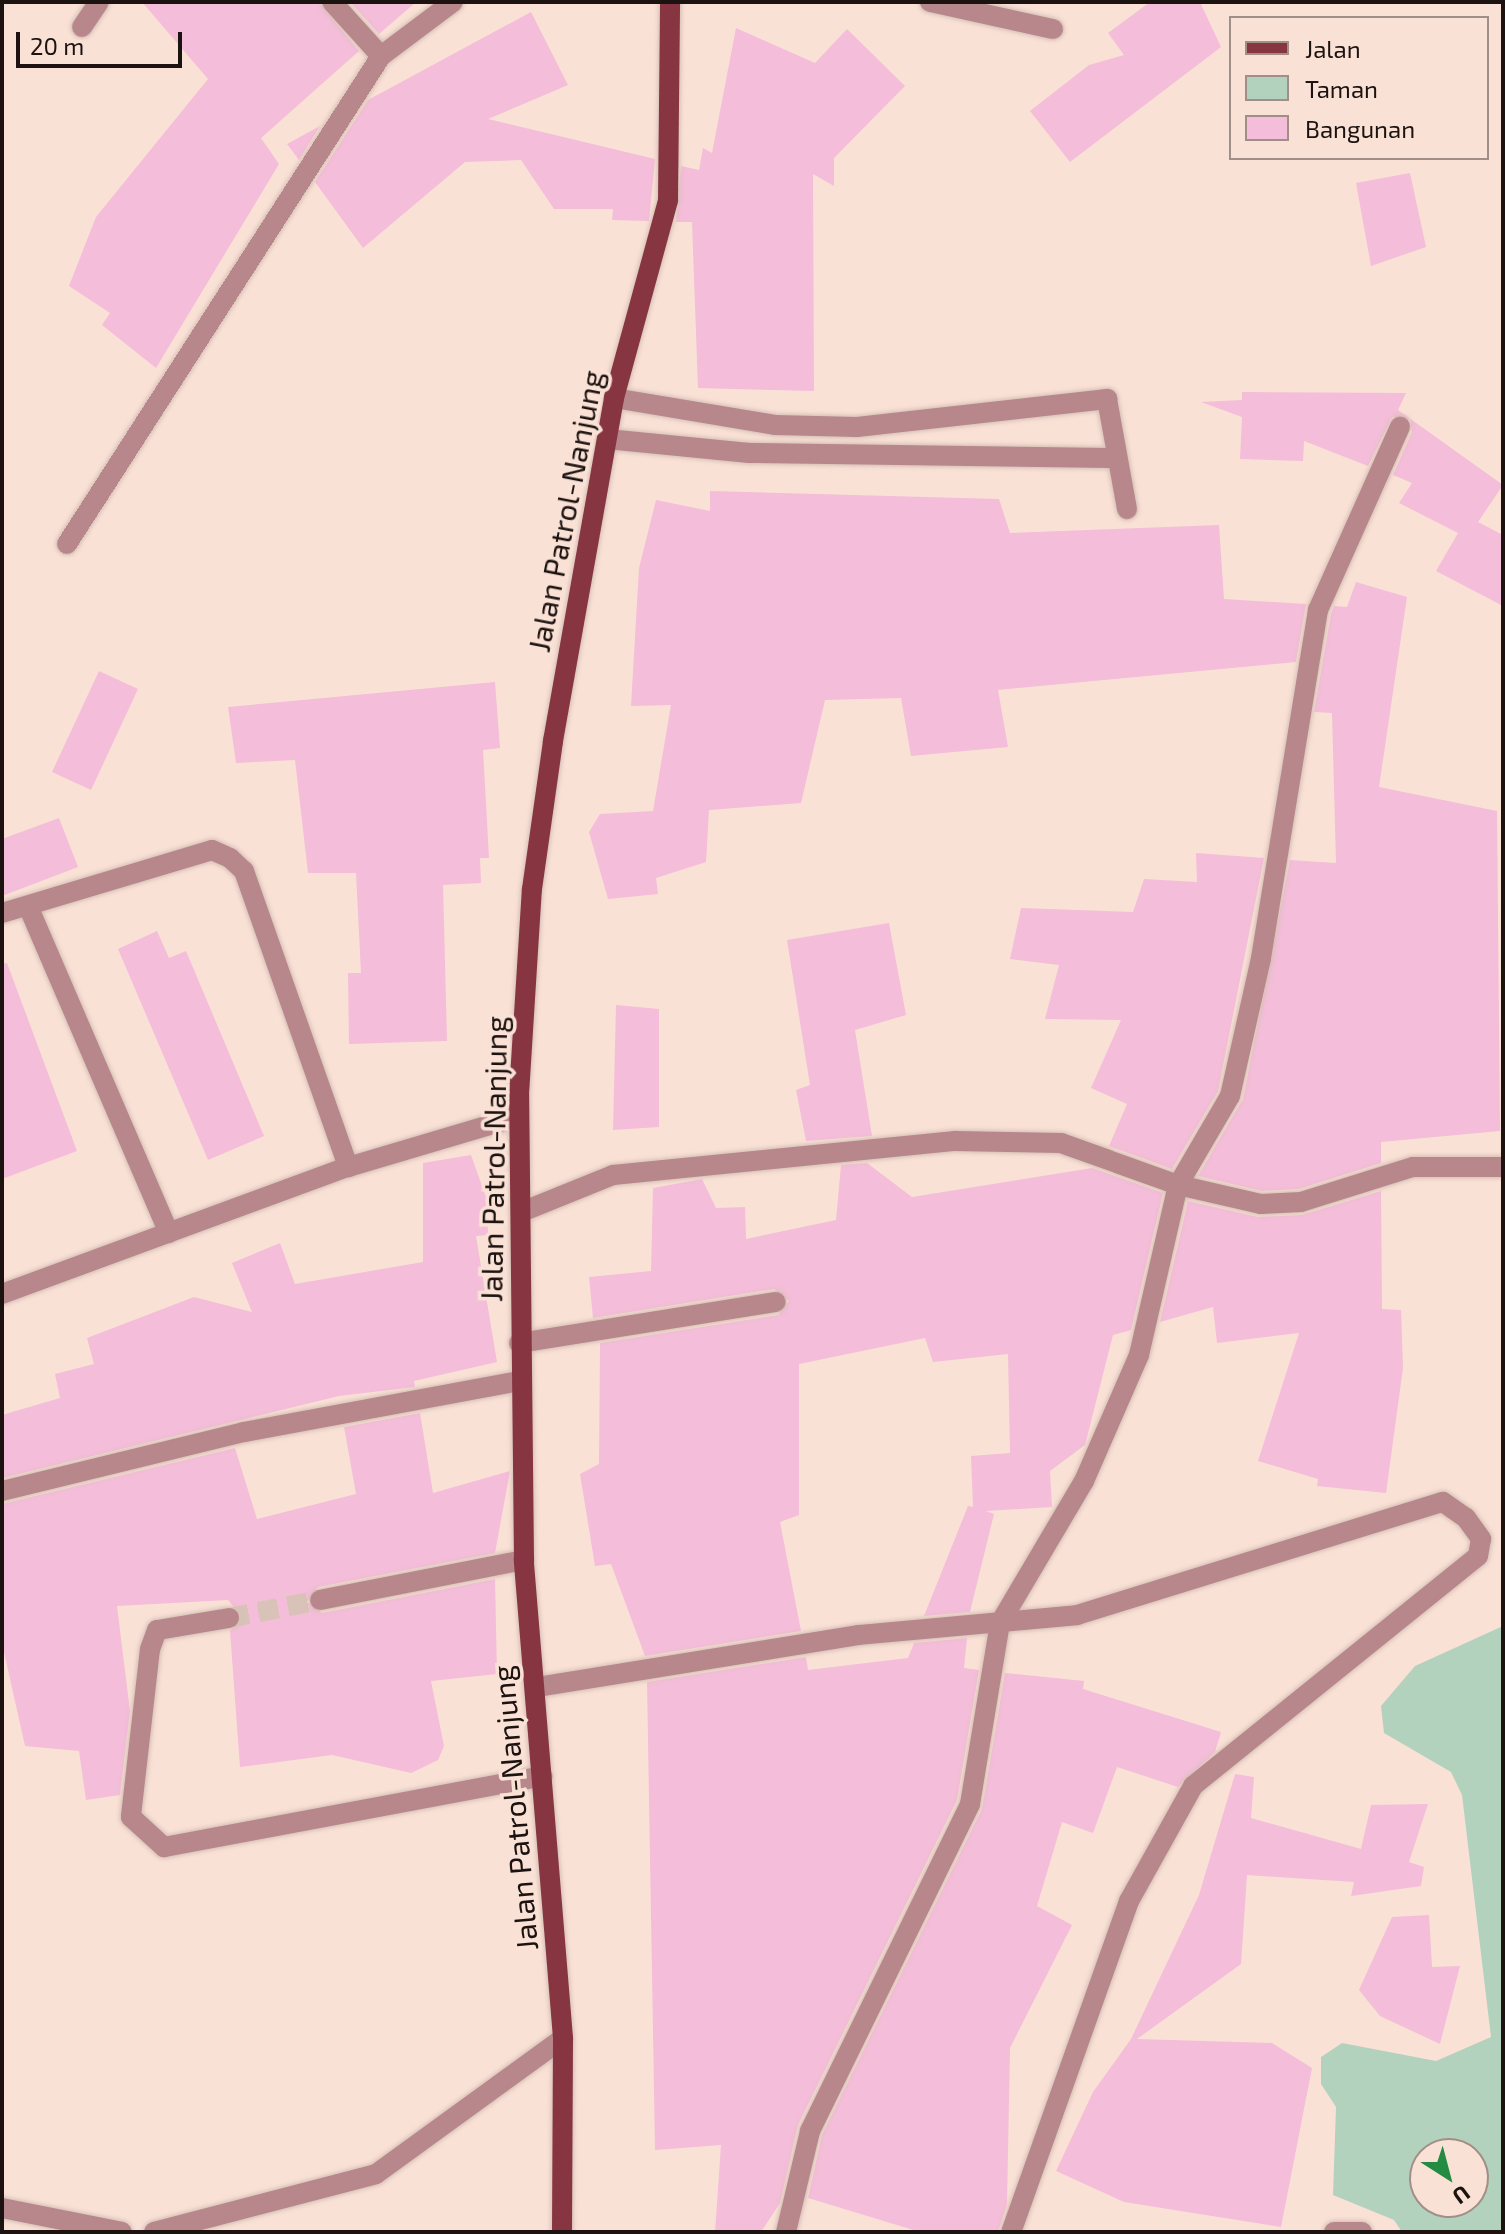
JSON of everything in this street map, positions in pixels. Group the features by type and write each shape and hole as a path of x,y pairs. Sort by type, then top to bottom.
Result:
{"main road":[{"name":"Jalan Patrol-Nanjung","path":"562,2232 563,2038 537,1687 524,1560 518,1381 524,1211 517,1117 532,889 614,398 668,200 670,2"}],"street":[{"path":"82,27 99,2"},
{"path":"332,2 381,56"},
{"path":"67,544 381,56 453,2"},
{"path":"930,2 1053,29"},
{"path":"614,398 775,425 857,427 1107,399 1127,509"},
{"path":"786,2232 810,2131 970,1804 1000,1623 1084,1481 1139,1355 1178,1185 1230,1096 1261,958 1318,610 1400,427"},
{"path":"607,439 765,454 1117,458"},
{"path":"2,913 212,850 230,858 244,871 348,1167"},
{"path":"28,906 169,1233"},
{"path":"2,1294 348,1167 517,1117"},
{"path":"524,1211 613,1175 955,1141 1061,1143 1178,1185 1261,1204 1301,1202 1413,1167 1503,1167"},
{"path":"519,1343 776,1302"},
{"path":"2,1491 244,1432 518,1381"},
{"path":"537,1687 859,1635 1077,1615 1443,1502 1481,1539 1478,1556 1193,1786 1129,1901 1011,2232"},
{"path":"320,1600 524,1560"},
{"path":"229,1618 157,1630 150,1649 131,1817 164,1847 542,1776"},
{"path":"154,2232 376,2174 563,2038"},
{"path":"2,2208 122,2232"},
{"path":"1334,2232 1362,2232"}],"green space":[{"path":"1503,1626 1503,2232 1402,2232 1394,2220 1333,2195 1336,2107 1321,2084 1321,2057 1342,2043 1436,2061 1491,2037 1462,1795 1451,1772 1384,1733 1381,1706 1415,1666"}],"building":[{"path":"142,2 319,2 359,51 261,138 279,164 156,368 102,325 110,313 69,286 96,217 208,79"},
{"path":"350,2 416,2 379,34"},
{"path":"1150,2 1200,2 1221,47 1070,162 1030,111 1089,65 1124,55 1108,33"},
{"path":"531,12 568,85 488,119 655,159 649,221 612,220 613,209 554,209 521,160 465,162 363,248 315,182 368,100"},
{"path":"736,28 815,63 847,29 905,86 834,158 834,186 813,174 814,391 698,388 692,222 676,222 681,166 699,170 703,148 712,153"},
{"path":"320,126 299,160 287,144"},
{"path":"1410,173 1426,247 1371,266 1356,183"},
{"path":"1242,392 1406,393 1398,410 1503,485 1478,522 1503,535 1503,606 1436,571 1458,533 1399,503 1412,483 1393,475 1412,432 1410,419 1392,417 1368,466 1304,441 1303,461 1240,459 1242,417 1201,402 1242,400"},
{"path":"710,491 999,499 1010,533 1219,525 1224,599 1306,604 1296,662 998,690 1008,747 911,756 901,698 825,700 801,803 709,810 706,862 656,878 658,894 608,899 589,832 600,814 653,811 671,705 631,706 639,568 656,500 710,511"},
{"path":"1356,582 1407,597 1379,787 1497,811 1500,1131 1381,1142 1381,1163 1299,1189 1262,1191 1198,1176 1243,1099 1290,860 1336,863 1332,713 1314,712 1331,614 1334,606 1347,607"},
{"path":"99,671 138,689 91,790 52,772"},
{"path":"495,682 500,748 483,750 489,858 480,858 481,883 443,885 447,1041 349,1044 348,973 361,973 356,873 308,873 295,760 236,763 228,707"},
{"path":"59,818 78,867 2,896 2,839"},
{"path":"1196,853 1264,858 1218,1091 1172,1169 1109,1146 1127,1104 1091,1088 1121,1020 1045,1019 1059,965 1010,959 1021,908 1133,912 1144,879 1197,882"},
{"path":"889,923 906,1015 855,1030 872,1136 806,1141 796,1090 810,1085 787,940"},
{"path":"157,931 169,958 186,951 264,1136 208,1160 118,949"},
{"path":"7,963 77,1151 2,1179 2,964"},
{"path":"616,1005 659,1009 659,1127 613,1130"},
{"path":"471,1155 487,1200 488,1235 476,1236 497,1362 414,1381 415,1387 339,1396 2,1478 2,1415 60,1398 55,1374 94,1364 87,1338 194,1297 252,1312 232,1263 280,1243 295,1284 423,1262 423,1163"},
{"path":"867,1163 912,1197 1092,1168 1163,1193 1131,1330 1113,1335 1085,1445 1050,1471 1052,1507 986,1511 994,1514 970,1612 924,1616 968,1506 973,1507 971,1456 1010,1453 1008,1354 933,1362 925,1338 799,1364 799,1515 780,1522 801,1631 645,1656 611,1564 595,1566 580,1474 599,1464 600,1343 778,1315 789,1301 774,1289 593,1318 589,1277 651,1271 653,1188 702,1179 716,1208 745,1207 746,1239 836,1220 841,1165"},
{"path":"1381,1191 1382,1309 1401,1310 1403,1368 1386,1493 1317,1486 1318,1479 1258,1461 1299,1333 1217,1343 1213,1307 1160,1322 1188,1201 1258,1217 1302,1215"},
{"path":"420,1413 433,1493 510,1471 495,1553 318,1587 307,1602 322,1613 495,1579 497,1674 431,1681 444,1746 438,1760 411,1773 332,1755 240,1767 230,1631 242,1617 228,1600 117,1606 130,1711 120,1795 86,1800 79,1751 25,1746 2,1643 2,1504 235,1448 257,1519 356,1494 344,1427"},
{"path":"967,1638 964,1668 979,1670 957,1800 798,2125 780,2203 761,2232 715,2232 721,2145 655,2150 647,1682 806,1657 808,1670 908,1658 914,1643"},
{"path":"1005,1673 1084,1681 1083,1689 1221,1732 1215,1752 1178,1787 1117,1767 1093,1833 1062,1822 1037,1906 1072,1925 1010,2048 1007,2204 998,2232 920,2232 808,2198 822,2135 982,1809"},
{"path":"1235,1774 1254,1777 1251,1818 1361,1849 1371,1805 1428,1804 1409,1862 1424,1867 1421,1886 1351,1896 1354,1882 1247,1875 1241,1964 1137,2039 1272,2043 1312,2068 1281,2227 1124,2202 1056,2171 1093,2092 1131,2039 1199,1895"},
{"path":"1429,1915 1432,1967 1460,1966 1440,2044 1380,2016 1359,1990 1392,1917"}],"tunnel":[{"path":"229,1618 320,1600"}]}
